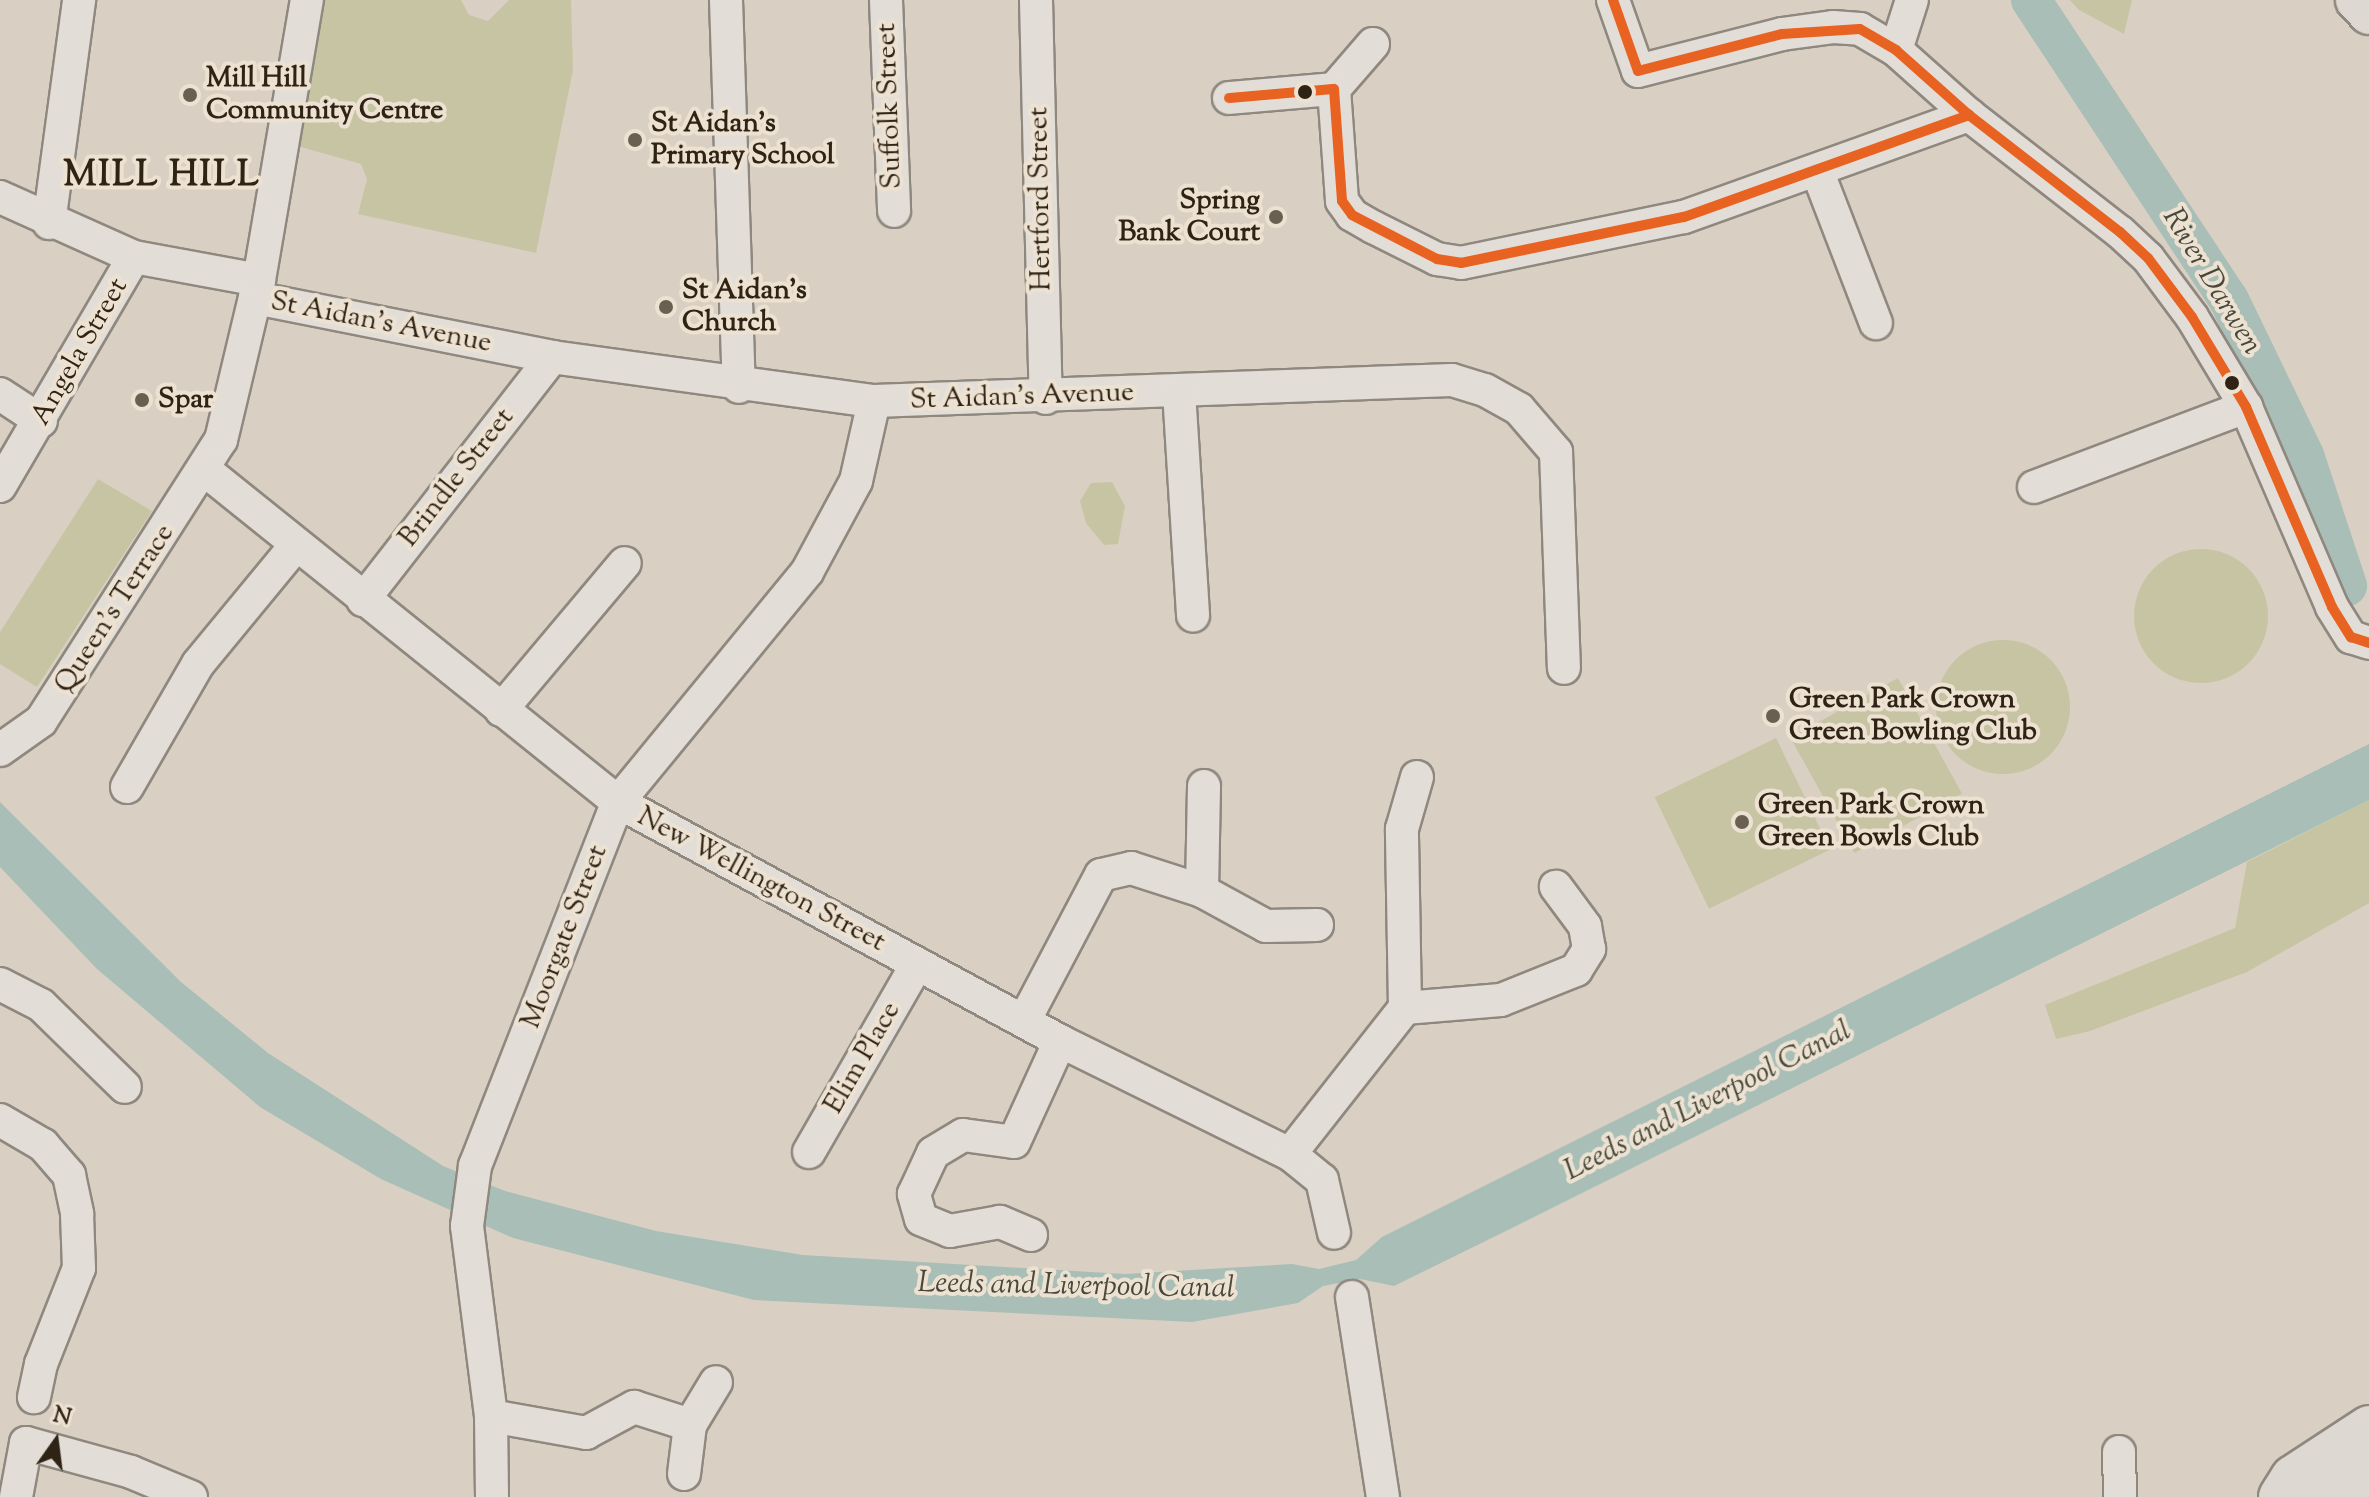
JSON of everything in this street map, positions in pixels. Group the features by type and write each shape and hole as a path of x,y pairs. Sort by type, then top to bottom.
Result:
{"highway":[{"path":"2281,1497 2293,1478 2369,1428"},
{"path":"2325,1497 2369,1473"}],"main road":[{"path":"2356,0 2369,14"}],"street":[{"path":"49,223 79,0"},
{"name":"Queen's Terrace","path":"6,739 41,721 206,471 221,440 257,289 307,0"},
{"path":"726,0 739,387"},
{"name":"Suffolk Street","path":"886,0 894,211"},
{"name":"Hertford Street","path":"1036,0 1046,398"},
{"path":"1613,0 1638,71 1782,34 1833,27 1860,29 1896,50 1969,115 2148,258 2246,407 2332,607 2351,637 2369,643"},
{"path":"1896,50 1912,0"},
{"path":"1229,98 1334,89 1373,44"},
{"path":"1334,89 1342,201 1352,215 1449,261 1684,217 1818,173 1969,115"},
{"path":"1818,173 1876,323"},
{"name":"St Aidan's Avenue","path":"0,197 49,223 134,257 257,289 552,357 739,387 874,401 1046,398 1452,380 1519,409 1556,452 1564,668"},
{"name":"Angela Street","path":"0,486 41,421 134,257"},
{"name":"Brindle Street","path":"363,600 552,357"},
{"path":"1179,392 1193,616"},
{"path":"0,394 41,421"},
{"name":"Moorgate Street","path":"492,1497 491,1416 467,1226 475,1166 618,802 807,572 856,481 874,401"},
{"path":"2034,487 2246,407"},
{"name":"New Wellington Street","path":"206,471 618,802 1060,1041 1290,1154 1322,1180 1334,1233"},
{"path":"127,787 198,664 296,545"},
{"path":"501,710 625,563"},
{"path":"1290,1154 1405,1008 1402,829 1417,777"},
{"path":"1202,891 1204,786"},
{"path":"1024,1021 1101,875 1131,868 1202,891 1266,926 1317,925"},
{"path":"1405,1008 1501,1000 1576,970 1589,949 1585,926 1556,887"},
{"name":"Elim Place","path":"809,1152 917,964"},
{"path":"0,984 41,1005 125,1087"},
{"path":"1031,1235 1000,1222 950,1231 921,1219 914,1194 933,1153 963,1135 1014,1142 1060,1041"},
{"path":"0,1120 43,1145 69,1175 77,1214 79,1268 41,1364 16,1497"},
{"path":"1352,1297 1383,1497"},
{"path":"684,1474 690,1425 716,1382"},
{"path":"491,1416 586,1433 634,1407 690,1425"},
{"path":"30,1421 131,1472 191,1497"},
{"path":"2119,1452 2120,1497"}],"shaded area":[{"path":"314,0 461,0 469,15 488,21 509,0 571,0 573,70 536,253 358,214 367,179 361,164 287,143"},
{"path":"2070,0 2132,0 2124,34 2079,10"},
{"path":"98,479 152,511 37,687 0,664 0,632"},
{"path":"1112,482 1125,506 1118,544 1104,545 1086,523 1080,501 1091,483"},
{"path":"2201,549 2227,554 2248,569 2263,590 2268,616 2263,642 2248,663 2227,678 2201,683 2175,678 2154,663 2139,642 2134,616 2139,590 2154,569 2175,554"},
{"name":"Green Park Crown Green Bowls Club","path":"2003,640 2029,645 2050,660 2065,681 2070,707 2065,733 2050,754 2029,769 2003,774 1977,769 1956,754 1941,733 1936,707 1941,681 1956,660 1977,645"},
{"name":"Green Park Crown Green Bowls Club","path":"1898,678 1962,793 1854,853 1790,738"},
{"name":"Green Park Crown Green Bowls Club","path":"1776,738 1830,849 1709,909 1655,797"},
{"path":"2369,800 2369,903 2247,972 2090,1031 2056,1039 2045,1005 2235,928 2247,862"}],"water":[{"name":"Leeds and Liverpool Canal","path":"2369,744 2369,800 1394,1286 1360,1279 1323,1286 1298,1303 1192,1322 754,1300 513,1238 381,1179 260,1107 97,969 0,867 0,802 181,982 268,1053 443,1166 505,1191 656,1231 803,1255 1125,1274 1292,1264 1319,1269 1356,1260 1382,1237"}],"waterway":[{"name":"River Darwen","path":"2031,0 2229,300 2304,455 2347,586"}],"transit line":[{"path":"1613,0 1638,71 1782,34 1860,29 1896,50 1969,115 2120,232 2148,258 2192,317 2246,407 2332,607 2351,637 2369,643"},
{"path":"1229,98 1334,89 1342,201 1352,215 1437,259 1461,263 1684,217 1969,115"}],"place":[{"name":"Mill Hill Community Centre","path":"190,95"},
{"name":"St Aidan's Primary School","path":"635,140"},
{"name":"Spring Bank Court","path":"1276,217"},
{"name":"St Aidan’s Church","path":"666,307"},
{"name":"Spar","path":"142,400"},
{"name":"Green Park Crown Green Bowling Club","path":"1773,716"},
{"name":"Green Park Crown Green Bowls Club","path":"1742,822"}],"district":[{"name":"MILL HILL","path":"162,177"}]}
